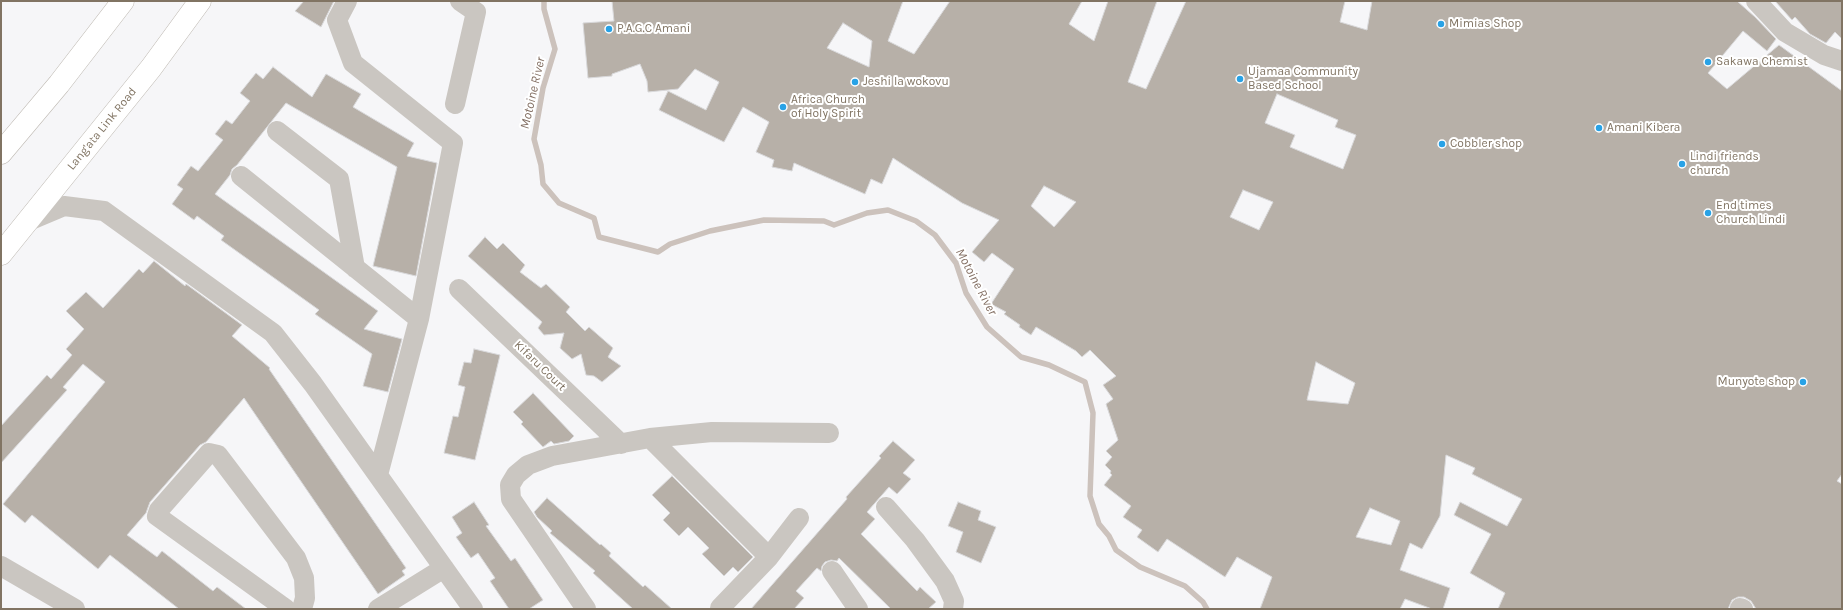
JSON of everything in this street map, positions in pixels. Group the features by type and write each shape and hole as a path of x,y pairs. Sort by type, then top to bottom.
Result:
{"main road":[{"path":"1,153 59,84 123,1"},
{"path":"59,84 101,44 135,1"},
{"path":"151,68 172,22 187,1"},
{"name":"Lang'ata Link Road","path":"1,254 151,68 200,1"}],"street":[{"path":"347,1 337,20 353,63 453,143 419,319 378,475"},
{"path":"455,104 478,7 460,1"},
{"path":"1756,1 1786,32 1824,56 1842,61"},
{"path":"276,130 339,179 355,268"},
{"path":"240,176 419,319"},
{"path":"26,222 64,206 104,211 273,333 313,384 473,609"},
{"name":"Kifaru Court","path":"459,289 621,444"},
{"path":"586,609 511,499 510,485 516,475 528,465 552,456 650,438 712,432 829,432"},
{"path":"650,438 769,557"},
{"path":"286,609 156,516 159,510 209,453 218,455 296,558 304,578 305,598 302,609"},
{"path":"886,507 915,540 945,581 954,601 953,609"},
{"path":"720,608 769,557 799,518"},
{"path":"1,566 75,609"},
{"path":"378,609 444,568"},
{"path":"832,571 858,609"}],"building":[{"path":"304,1 334,1 321,27 295,11"},
{"path":"612,1 903,1 888,41 914,54 950,1 1082,1 1069,24 1094,41 1108,1 1157,1 1128,82 1146,89 1186,1 1345,1 1340,22 1367,30 1372,1 1737,1 1776,39 1767,51 1743,31 1708,73 1727,89 1779,45 1842,91 1842,474 1837,481 1842,484 1842,609 1756,609 1751,601 1744,597 1738,597 1732,600 1728,609 1498,609 1505,593 1470,573 1491,534 1454,515 1460,502 1507,526 1522,499 1472,474 1475,468 1446,455 1440,516 1422,549 1410,543 1400,570 1450,588 1443,609 1432,609 1405,599 1400,609 1260,609 1272,577 1237,557 1225,577 1167,539 1158,552 1137,537 1142,530 1123,517 1131,506 1104,485 1112,475 1110,473 1111,471 1105,465 1112,457 1106,451 1118,440 1106,404 1113,399 1103,385 1116,376 1090,350 1082,357 1076,351 1036,327 1031,335 1004,314 1006,312 991,304 1014,269 992,253 984,262 972,252 999,220 962,203 893,158 882,184 871,179 865,194 794,163 792,171 772,167 774,160 756,152 769,122 743,107 724,142 659,110 668,91 706,110 719,82 695,69 678,89 648,92 647,81 640,64 612,74 612,76 588,78 583,23 614,21","holes":["843,23 872,41 869,67 827,48","1277,94 1338,120 1335,127 1356,135 1343,169 1290,147 1295,135 1265,123","1044,186 1076,202 1054,227 1031,206","1243,190 1273,202 1259,230 1230,217","1316,362 1355,383 1348,404 1307,400","1370,508 1400,521 1391,545 1356,537"]},
{"path":"1775,1 1842,1 1842,39 1835,32 1826,43 1810,34 1795,17 1792,20"},
{"path":"273,67 312,97 326,74 361,94 353,107 414,143 407,156 437,163 416,276 373,266 397,167 286,103 237,165 232,169 230,175 215,194 378,311 364,329 402,339 388,392 363,386 372,354 315,314 319,310 221,240 224,236 197,216 194,220 172,204 183,189 177,185 191,166 198,171 223,140 215,134 226,120 232,124 250,101 240,93 256,73 263,79"},
{"path":"485,237 497,249 503,243 525,265 520,272 541,288 546,284 570,307 566,312 585,331 589,327 613,348 608,357 621,366 602,382 594,376 586,375 581,354 572,359 560,348 564,333 544,335 538,328 542,322 468,256"},
{"path":"154,261 185,286 186,284 242,325 232,336 270,368 269,369 406,568 402,571 405,575 378,594 244,398 206,442 200,445 150,502 146,513 127,535 157,557 162,551 213,591 217,587 246,609 179,609 110,555 98,569 32,515 25,523 3,504 105,382 83,364 63,387 67,390 1,463 1,426 47,375 51,379 72,355 66,349 84,329 66,311 86,292 103,308 139,269 143,273"},
{"path":"474,349 500,355 475,460 444,453 453,416 458,417 465,387 458,385 464,362 471,363"},
{"path":"533,393 574,436 569,441 554,444 551,441 543,447 521,424 523,422 513,412"},
{"path":"893,441 915,460 903,473 911,479 897,494 889,487 867,512 875,519 861,534 917,591 920,587 936,602 928,609 891,609 839,558 837,561 831,560 825,562 821,571 817,568 796,591 804,598 794,609 751,609 847,499 846,497 881,458 879,456"},
{"path":"672,476 753,557 738,572 733,567 724,576 702,554 709,548 688,527 679,536 663,520 670,513 652,495"},
{"path":"547,498 611,553 609,556 643,587 645,585 672,609 633,609 593,573 595,571 550,533 552,531 537,517 534,512"},
{"path":"474,502 489,525 486,526 511,561 515,558 543,600 529,609 509,609 490,581 495,578 478,553 471,558 456,537 462,533 452,517"},
{"path":"958,502 981,511 978,520 996,527 981,563 956,552 963,532 948,526"}],"waterway":[{"name":"Motoine River","path":"544,1 544,9 555,49 543,88 534,139 541,165 543,184 559,203 594,218 599,237 658,252 670,244 710,231 764,220 824,221 834,225 867,213 888,210 916,221 935,235 956,263 966,293 987,327 1021,357 1049,365 1085,382 1093,413 1090,496 1099,524 1109,536 1116,550 1140,567 1185,586 1203,602 1207,609"}],"place":[{"name":"Mimias Shop","path":"1441,24"},
{"name":"P.A.G.C Amani","path":"609,29"},
{"name":"Sakawa Chemist","path":"1708,62"},
{"name":"Ujamaa Community Based School","path":"1240,79"},
{"name":"Jeshi la wokovu","path":"855,82"},
{"name":"Africa Church of Holy Spirit","path":"783,107"},
{"name":"Amani Kibera","path":"1599,128"},
{"name":"Cobbler shop","path":"1442,144"},
{"name":"Lindi friends church","path":"1682,164"},
{"name":"End times Church Lindi","path":"1708,213"},
{"name":"Munyote shop","path":"1803,382"}]}
